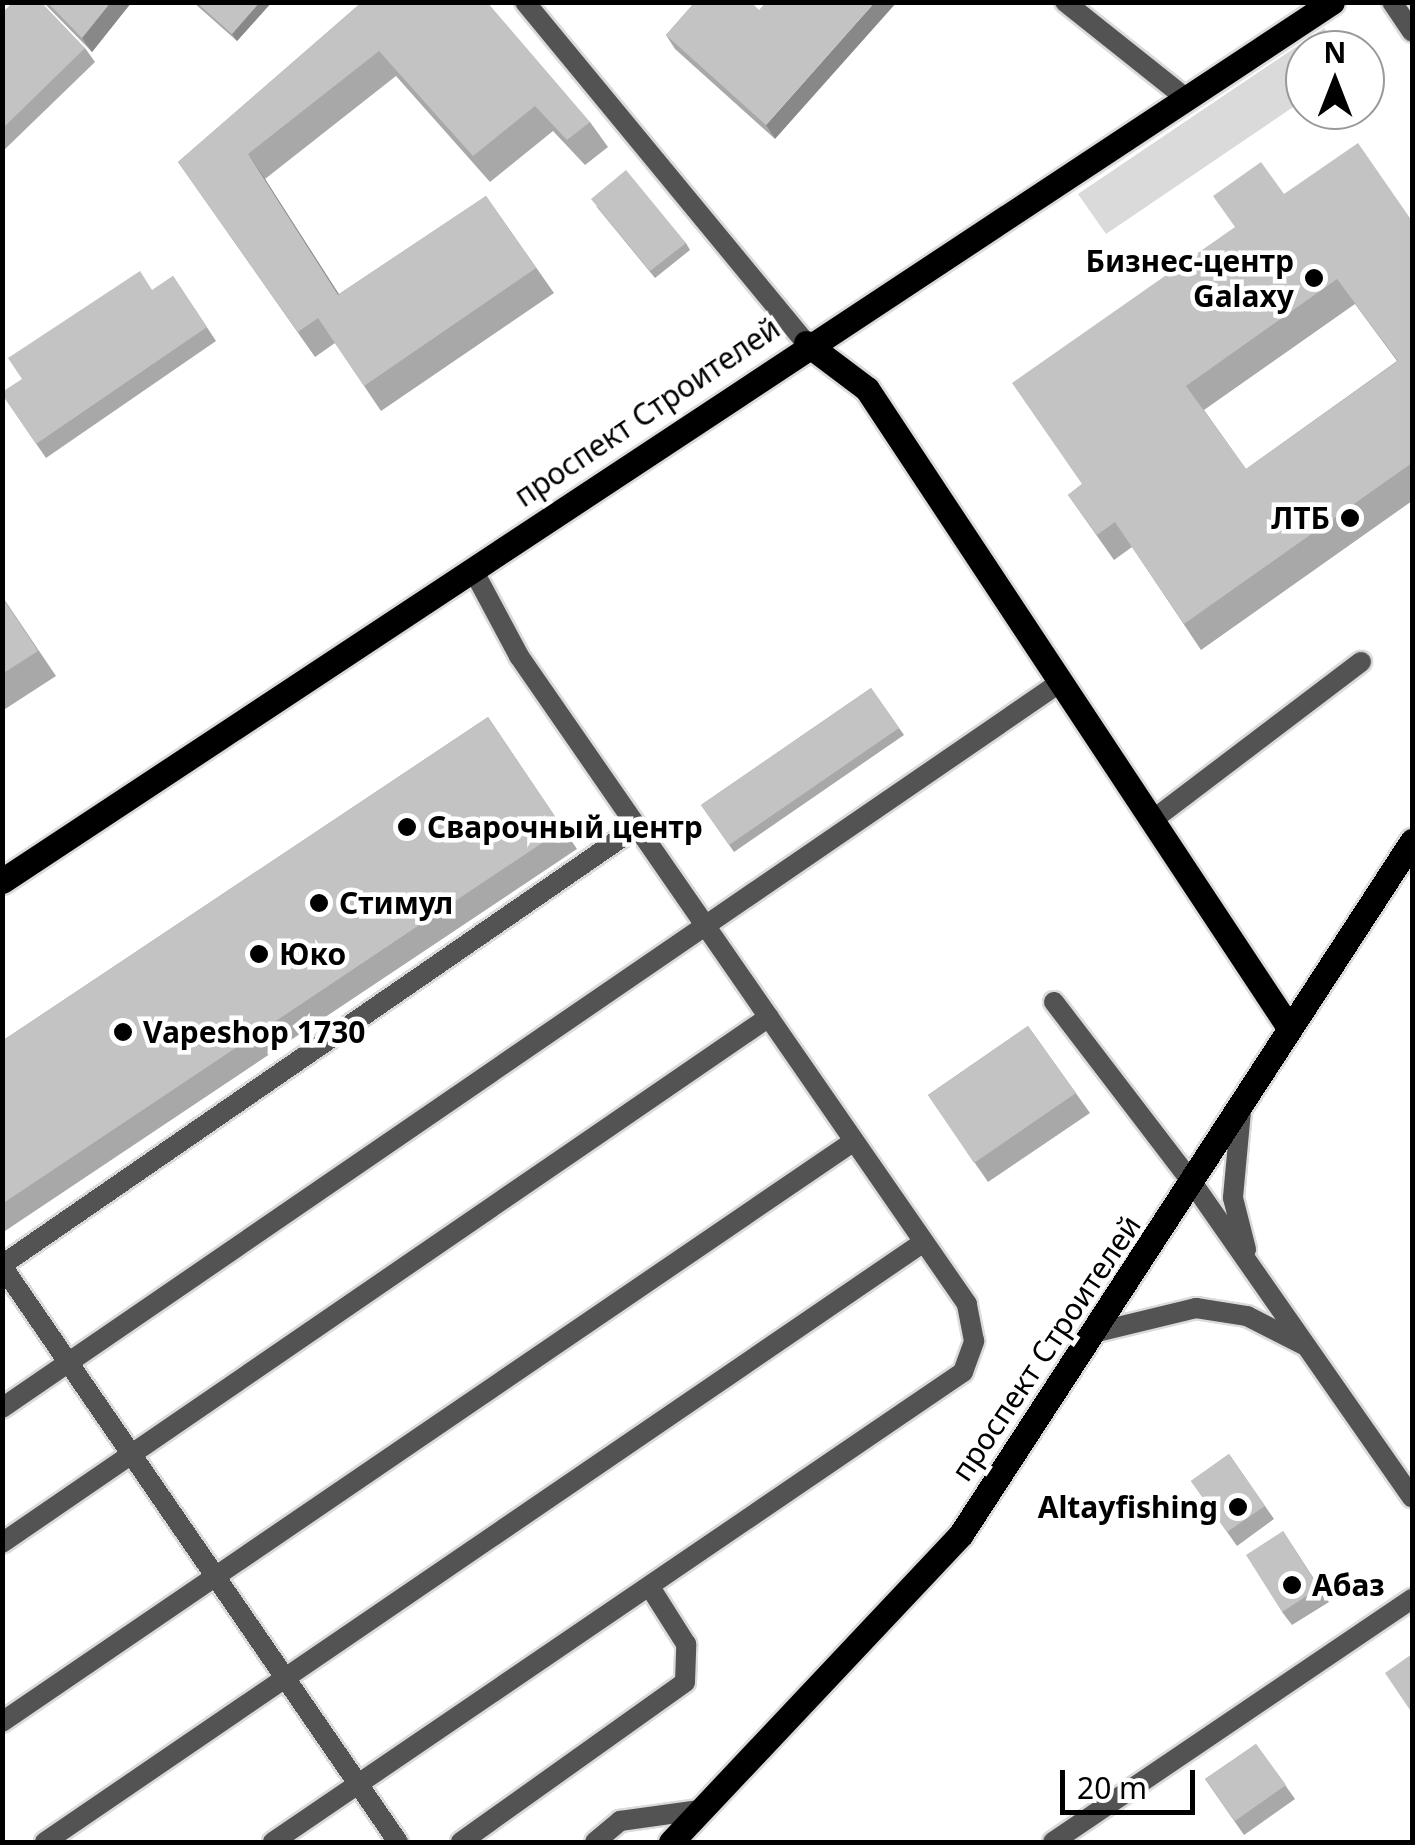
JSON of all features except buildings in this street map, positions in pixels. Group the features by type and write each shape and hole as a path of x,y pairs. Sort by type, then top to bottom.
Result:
{"main road":[{"name":"проспект Строителей","path":"2,882 473,570 806,343 1332,2"},
{"path":"806,343 867,389 1288,1026"},
{"name":"проспект Строителей","path":"671,1842 709,1808 962,1534 1194,1184 1288,1026 1410,850"}],"street":[{"path":"526,2 806,343"},
{"path":"1065,2 1187,99"},
{"path":"1392,2 1412,32"},
{"path":"273,1842 963,1372 974,1341 967,1304 518,656 473,570"},
{"path":"1154,819 1360,662"},
{"path":"2,1408 1062,681"},
{"path":"398,1842 2,1265 637,828"},
{"path":"1054,1002 1194,1184 1412,1497"},
{"path":"2,1543 769,1017"},
{"path":"1243,1100 1232,1198 1254,1275"},
{"path":"2,1722 854,1141"},
{"path":"45,1842 924,1242"},
{"path":"1097,1332 1196,1308 1248,1316 1312,1349"},
{"path":"461,1842 686,1682 686,1644 650,1587"},
{"path":"1053,1842 1412,1598"},
{"path":"596,1842 620,1822 709,1808"}],"shaded area":[{"path":"1285,54 1285,113 1106,234 1078,194"}],"place":[{"name":"Бизнес-центр Galaxy","path":"1314,278"},
{"name":"ЛТБ","path":"1350,518"},
{"name":"Сварочный центр","path":"407,827"},
{"name":"Стимул","path":"319,903"},
{"name":"Юко","path":"259,954"},
{"name":"Vapeshop 1730","path":"123,1032"},
{"name":"Altayfishing","path":"1238,1507"},
{"name":"Абаз","path":"1292,1585"}]}
